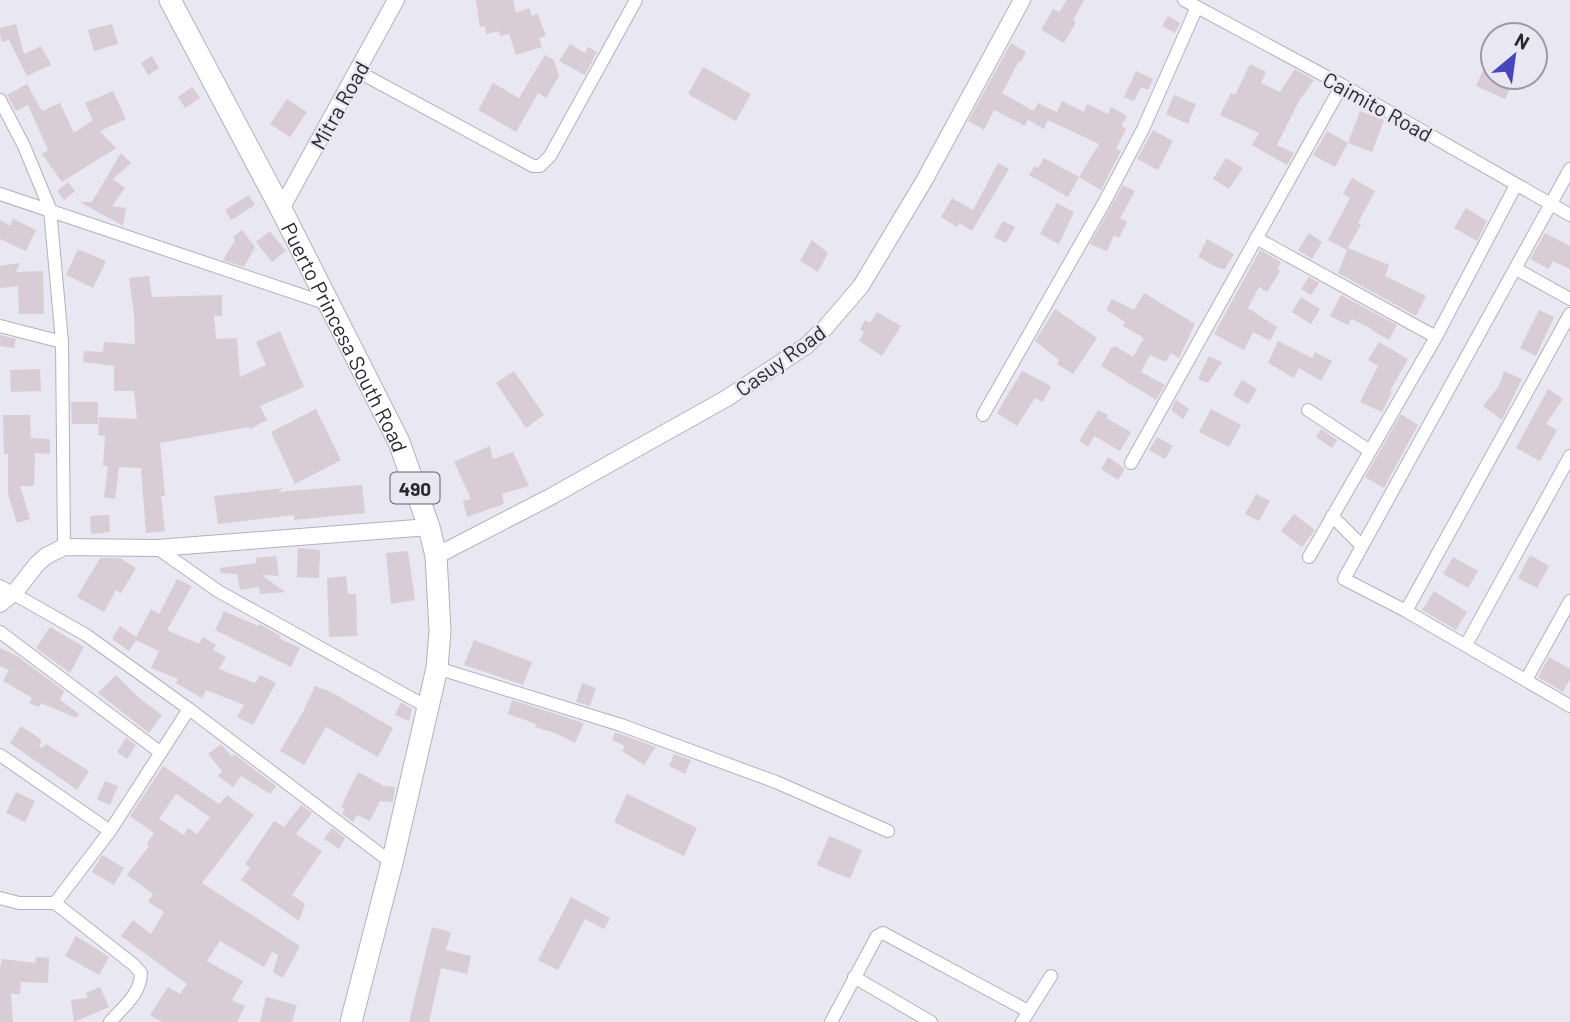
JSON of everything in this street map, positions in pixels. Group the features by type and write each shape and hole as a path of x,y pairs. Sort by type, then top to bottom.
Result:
{"main road":[{"name":"Puerto Princesa South Road","path":"170,0 281,209 399,442 429,527 436,556 440,631 437,668 392,863 351,1022"}],"street":[{"name":"Mitra Road","path":"281,209 396,0"},
{"path":"357,71 533,166 540,166 551,156 636,0"},
{"name":"Casuy Road","path":"436,556 552,496 727,398 806,346 825,328 861,286 924,181 1022,0"},
{"name":"Caimito Road","path":"1184,0 1342,85 1570,215"},
{"path":"983,415 1143,129 1197,8"},
{"path":"1131,463 1342,85"},
{"path":"0,100 24,146 50,209 62,342 64,547"},
{"path":"1570,169 1344,579 1406,611 1570,706"},
{"path":"1309,557 1436,337 1516,185"},
{"path":"0,194 328,304"},
{"path":"1256,237 1436,337"},
{"path":"1516,269 1570,299"},
{"path":"1406,611 1570,314"},
{"path":"0,326 62,342"},
{"path":"1308,410 1370,451"},
{"path":"1466,645 1570,456"},
{"path":"1332,516 1362,547"},
{"path":"0,604 8,589 46,556 64,547 157,548 429,527"},
{"path":"157,548 218,591 429,708"},
{"path":"8,589 86,635 190,709 392,863"},
{"path":"1526,680 1570,601"},
{"path":"0,632 161,753"},
{"path":"437,668 621,725 776,782 888,831"},
{"path":"55,903 110,831 190,709"},
{"path":"0,755 110,831"},
{"path":"0,898 19,904 55,903 134,965 141,974 136,993 110,1022"},
{"path":"831,1022 877,936 886,933 1025,1016 1051,976"},
{"path":"854,977 931,1022"}],"building":[{"path":"476,0 513,0 516,13 529,8 532,16 538,14 546,36 539,38 542,47 516,55 509,34 500,36 499,31 486,34 485,26 480,27"},
{"path":"1067,0 1084,0 1064,43 1041,30 1053,9 1059,12"},
{"path":"1168,16 1180,23 1175,33 1162,26"},
{"path":"16,24 24,54 41,46 51,65 27,76 9,40 2,42 0,35 0,28"},
{"path":"112,24 118,44 94,51 88,30"},
{"path":"1011,43 1026,52 1002,93 1034,111 1038,103 1057,112 1062,101 1084,112 1087,104 1108,114 1111,107 1127,116 1121,126 1126,129 1116,149 1121,151 1101,190 1079,177 1099,144 1048,120 1044,129 1028,120 1025,126 994,110 984,130 968,121"},
{"path":"570,44 585,53 588,47 597,52 585,75 559,61"},
{"path":"545,55 554,60 559,76 546,98 538,93 516,132 478,110 493,83 519,98"},
{"path":"152,56 159,68 148,75 141,63"},
{"path":"1250,64 1266,72 1261,83 1280,92 1295,69 1314,80 1299,101 1277,145 1294,153 1287,165 1252,145 1259,133 1220,115 1231,93 1235,95"},
{"path":"703,67 751,94 736,121 688,94"},
{"path":"1136,71 1153,79 1148,90 1141,87 1134,101 1124,97"},
{"path":"27,84 42,111 60,103 74,133 93,120 85,103 113,91 126,119 100,131 116,148 62,182 42,154 48,150 28,105 16,111 7,95"},
{"path":"192,87 200,98 185,108 178,97"},
{"path":"1487,91 1509,91 1505,99"},
{"path":"1174,95 1196,104 1188,124 1166,114"},
{"path":"287,99 307,112 290,137 270,124"},
{"path":"1360,111 1384,120 1372,152 1348,143"},
{"path":"1153,130 1173,141 1158,170 1137,159"},
{"path":"1327,131 1348,143 1335,167 1313,155"},
{"path":"121,153 131,163 113,179 125,188 112,206 126,208 123,226 80,202 92,202"},
{"path":"1044,158 1079,177 1068,197 1029,175 1035,166 1038,168"},
{"path":"1226,158 1243,168 1229,189 1213,179"},
{"path":"998,163 1009,169 972,231 959,223 957,227 941,217 952,198 973,210"},
{"path":"1352,178 1375,191 1347,250 1328,240 1350,198 1343,194"},
{"path":"68,182 75,191 64,200 57,191"},
{"path":"1123,185 1135,191 1120,218 1127,222 1119,238 1114,235 1107,251 1090,244"},
{"path":"249,195 255,205 231,220 225,210"},
{"path":"1057,203 1074,212 1059,244 1040,234"},
{"path":"1466,208 1487,221 1477,241 1454,228"},
{"path":"13,219 36,230 26,251 0,239 0,220 10,226"},
{"path":"1003,221 1015,227 1006,243 994,237"},
{"path":"242,230 255,247 244,267 223,260 235,240 233,237"},
{"path":"270,231 286,251 272,262 256,242"},
{"path":"1309,233 1322,242 1312,259 1298,250"},
{"path":"1545,233 1570,246 1570,269 1553,261 1549,269 1530,259"},
{"path":"1207,239 1234,254 1225,269 1198,257"},
{"path":"812,240 828,253 818,272 800,261"},
{"path":"1348,248 1389,265 1385,276 1426,296 1416,316 1338,273"},
{"path":"78,249 106,261 93,288 66,275"},
{"path":"1260,250 1281,262 1278,269 1280,271 1267,292 1259,287 1248,308 1277,327 1270,341 1253,332 1244,350 1214,334"},
{"path":"20,263 16,272 43,271 44,314 19,314 18,286 0,288 0,266"},
{"path":"149,276 152,297 222,295 222,316 214,316 216,339 237,338 240,377 266,365 256,342 280,331 304,387 260,406 267,420 250,429 249,427 160,443 165,531 146,533 141,468 119,467 115,499 104,497 108,466 103,466 105,436 98,435 99,417 137,419 134,391 114,391 114,366 83,362 84,351 103,352 104,342 135,344 129,278"},
{"path":"1309,277 1319,283 1311,295 1301,289"},
{"path":"1144,293 1195,324 1179,358 1171,353 1166,362 1150,355 1141,372 1165,385 1156,400 1101,366 1115,346 1133,357 1144,338 1123,326 1125,322 1106,310 1112,299 1134,310"},
{"path":"1341,295 1397,325 1389,340 1352,319 1348,325 1330,316"},
{"path":"1301,297 1320,309 1311,324 1292,312"},
{"path":"1055,309 1097,338 1073,374 1057,364 1059,360 1035,341"},
{"path":"1539,310 1554,317 1536,356 1520,348"},
{"path":"877,312 901,326 882,356 859,341 864,332 860,330 865,320 870,323"},
{"path":"0,335 16,339 14,348 0,346"},
{"path":"1278,341 1312,358 1315,352 1332,361 1321,381 1299,368 1294,378 1268,363"},
{"path":"1379,342 1408,359 1382,412 1360,402 1378,366 1368,360"},
{"path":"1209,356 1222,362 1208,383 1198,379"},
{"path":"40,369 41,391 11,392 10,370"},
{"path":"514,371 544,415 526,428 496,383"},
{"path":"1022,371 1051,386 1043,402 1035,398 1017,426 997,413"},
{"path":"1504,371 1522,379 1502,420 1483,406 1499,386"},
{"path":"1242,380 1257,389 1248,404 1233,395"},
{"path":"1548,389 1563,399 1546,424 1557,430 1540,461 1516,448"},
{"path":"1176,400 1189,409 1183,419 1171,410"},
{"path":"71,402 98,402 98,424 72,424"},
{"path":"316,409 341,460 295,484 271,432"},
{"path":"1211,409 1241,425 1229,447 1199,432"},
{"path":"1098,410 1108,415 1106,418 1131,432 1120,451 1094,436 1088,447 1079,441"},
{"path":"1401,414 1418,425 1384,488 1365,477"},
{"path":"3,415 30,415 31,438 50,439 50,454 35,453 34,486 20,486 30,519 17,523 8,494 8,454 4,454"},
{"path":"1321,429 1337,440 1332,448 1316,437"},
{"path":"1157,437 1173,446 1165,459 1149,450"},
{"path":"490,446 493,459 513,452 529,486 502,494 504,504 467,517 463,501 471,499 454,462"},
{"path":"1108,457 1125,469 1118,480 1101,469"},
{"path":"362,485 365,513 294,520 294,515 218,524 214,496 283,488 278,492"},
{"path":"1256,494 1270,501 1259,521 1245,514"},
{"path":"1294,514 1315,530 1302,547 1281,531"},
{"path":"109,515 110,532 91,534 90,516"},
{"path":"298,548 320,550 319,578 297,577"},
{"path":"408,551 415,600 391,604 386,553"},
{"path":"1530,555 1549,566 1537,588 1518,578"},
{"path":"276,556 279,576 262,575 285,592 260,594 259,587 240,590 237,574 221,573 220,568 256,563 256,558"},
{"path":"1453,557 1478,571 1468,588 1443,574"},
{"path":"100,558 120,558 136,568 121,593 116,590 104,612 77,597"},
{"path":"346,576 348,594 356,594 357,636 329,637 327,578"},
{"path":"177,579 192,586 167,630 199,644 203,637 216,645 213,650 226,657 219,669 255,683 260,675 276,683 253,725 237,717 244,705 206,690 202,698 176,683 178,679 151,668 159,651 136,640 129,651 113,640 120,626 136,637 151,609 159,614"},
{"path":"1434,591 1467,612 1456,630 1422,610"},
{"path":"224,611 258,626 259,624 300,648 291,667 215,630"},
{"path":"50,627 84,647 70,673 36,648"},
{"path":"474,640 532,662 523,685 464,665"},
{"path":"0,648 17,656 64,691 60,700 79,714 77,718 41,703 39,707 29,703 32,698 3,681 9,670 0,666"},
{"path":"1549,657 1570,669 1570,679 1563,692 1538,677"},
{"path":"116,675 139,698 162,715 149,733 98,693"},
{"path":"582,683 596,688 590,706 576,702"},
{"path":"315,686 331,692 393,728 378,757 326,727 304,765 280,751"},
{"path":"512,700 584,723 575,743 508,714"},
{"path":"401,702 412,709 409,721 395,715"},
{"path":"21,726 42,741 39,746 42,748 46,744 89,771 77,790 10,743"},
{"path":"615,732 656,747 644,765 622,751 625,746 612,740"},
{"path":"126,738 136,745 127,759 117,752"},
{"path":"221,744 232,757 234,754 276,786 270,794 241,776 233,787 218,776 222,771 208,754"},
{"path":"674,754 691,760 685,774 669,766"},
{"path":"163,766 219,804 227,795 254,815 202,883 300,946 283,978 273,972 278,955 272,952 264,967 220,941 207,961 243,981 232,1000 245,1006 237,1022 162,1022 150,1015 168,987 180,994 187,984 121,936 133,920 151,934 164,912 148,902 153,894 127,875 149,846 147,844 154,833 130,816","holes":["176,794 210,817 197,834 188,828 184,835 159,819"]},
{"path":"358,772 384,786 395,787 393,802 380,801 370,821 357,815 353,822 342,814 345,809 341,807"},
{"path":"105,781 118,786 110,805 97,799"},
{"path":"16,792 35,801 25,822 6,813"},
{"path":"627,794 697,828 684,856 614,822"},
{"path":"301,805 312,813 296,834 322,851 292,895 305,904 299,921 241,880 250,868 245,864 274,821 284,827"},
{"path":"332,828 345,838 339,849 324,839"},
{"path":"829,836 862,850 850,879 817,865"},
{"path":"102,855 124,868 114,885 92,872"},
{"path":"571,897 610,918 604,929 585,919 558,970 538,960"},
{"path":"432,927 451,932 446,950 471,956 467,974 441,968 429,1022 409,1022"},
{"path":"76,936 109,957 99,975 65,956"},
{"path":"36,957 49,958 48,983 21,982 20,994 11,994 13,1022 0,1022 2,959 35,963"},
{"path":"100,987 109,1007 74,1022 71,1000 88,998 86,993"},
{"path":"266,997 297,1005 292,1022 260,1022"}]}
